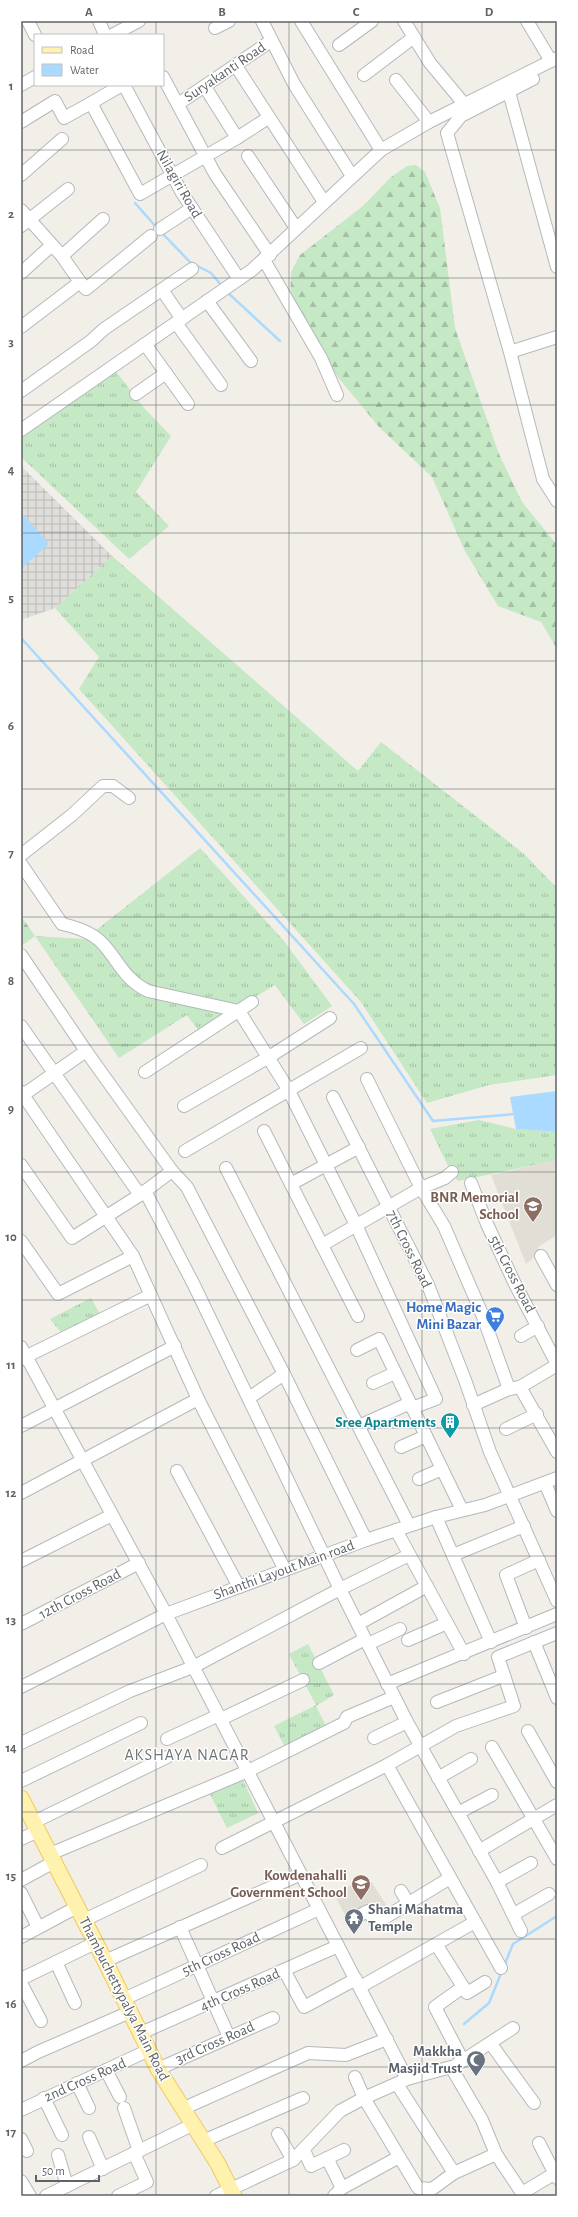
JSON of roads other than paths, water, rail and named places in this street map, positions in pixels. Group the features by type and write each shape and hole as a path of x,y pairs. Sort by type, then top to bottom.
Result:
{"main road":[{"name":"Thambuchettypalya Main Road","path":"21,1798 105,1961 158,2069 203,2141 232,2192"}],"street":[{"path":"21,25 28,21 34,34"},
{"path":"99,21 105,34"},
{"path":"114,34 139,21"},
{"path":"214,28 230,21"},
{"path":"262,21 294,84 352,176"},
{"path":"301,21 381,150"},
{"path":"404,21 430,63 465,105"},
{"path":"527,21 555,61"},
{"path":"339,45 367,22"},
{"path":"364,75 414,37"},
{"name":"Suryakanti Road","path":"178,104 271,41"},
{"path":"555,61 509,92 461,116 448,133 510,352 543,479 557,501"},
{"path":"21,430 252,270 381,150 429,122 555,61"},
{"path":"236,66 268,118 324,202"},
{"path":"21,85 34,78"},
{"path":"164,79 206,155 214,174 267,257 322,358 337,395"},
{"path":"396,80 429,122"},
{"path":"21,122 55,101 64,118 121,86"},
{"name":"Nilagiri Road","path":"124,86 172,175 239,279"},
{"path":"205,87 237,138"},
{"path":"509,92 557,267"},
{"path":"90,103 140,194 237,138 268,118"},
{"path":"21,175 62,139"},
{"path":"248,156 296,228"},
{"path":"26,223 68,189"},
{"path":"21,210 26,223 52,245 62,256 86,289 156,232 192,208"},
{"path":"62,256 103,219"},
{"path":"21,273 52,245"},
{"path":"21,390 91,341 104,329 192,269"},
{"path":"21,327 80,282"},
{"path":"162,290 179,321 221,386"},
{"path":"207,301 251,361"},
{"path":"510,352 557,337"},
{"path":"145,344 188,404"},
{"path":"136,394 166,373"},
{"path":"21,855 76,811 103,786 113,786 129,798"},
{"path":"21,864 62,924 78,928 102,943 125,975 135,984 148,991 238,1011 269,1057 288,1089 325,1166 356,1225 436,1399 411,1406 359,1426"},
{"path":"21,955 86,1051 172,1171 187,1187 284,1374 366,1540"},
{"path":"145,1072 252,1002"},
{"path":"184,1106 269,1057 330,1018"},
{"path":"21,1026 143,1193 249,1398 387,1684 497,1882 521,1931"},
{"path":"185,1151 288,1089 361,1048"},
{"path":"86,1051 22,1093 133,1256 198,1399 285,1570"},
{"path":"367,1079 421,1188 450,1241 514,1388 537,1414 557,1452"},
{"name":"7th Cross Road","path":"333,1097 428,1285 490,1452 557,1601"},
{"path":"264,1130 358,1316"},
{"path":"291,1184 359,1147"},
{"path":"21,1165 72,1238 106,1215 143,1193 172,1171"},
{"path":"226,1168 409,1526"},
{"path":"322,1245 421,1188 445,1178 452,1172"},
{"name":"5th Cross Road","path":"471,1183 487,1224 515,1284 557,1365"},
{"path":"21,1241 58,1294 133,1256"},
{"path":"541,1256 557,1285"},
{"path":"151,1295 23,1354 55,1409 166,1614 387,2039 402,2082 454,2173"},
{"path":"521,1336 538,1326"},
{"path":"357,1350 379,1339 462,1510"},
{"path":"21,1426 174,1346"},
{"path":"473,1404 514,1388 557,1365"},
{"path":"373,1383 395,1373"},
{"path":"249,1398 284,1374"},
{"path":"21,1493 198,1399"},
{"path":"506,1429 537,1414"},
{"path":"402,1447 426,1436"},
{"path":"419,1479 442,1469"},
{"path":"177,1471 239,1587"},
{"name":"Shanthi Layout Main road","path":"21,1686 166,1614 366,1540 436,1517 485,1505 510,1494 557,1478"},
{"path":"545,1483 557,1511"},
{"path":"21,1561 112,1515"},
{"path":"436,1517 491,1642"},
{"path":"453,1555 524,1526"},
{"path":"396,1530 464,1654"},
{"path":"21,1743 130,1691 193,1667 340,1589 409,1555"},
{"path":"526,1628 506,1575 539,1560"},
{"name":"12th Cross Road","path":"21,1624 139,1563"},
{"path":"358,1624 427,1586"},
{"path":"387,1684 464,1654 557,1614"},
{"path":"408,1640 447,1623"},
{"path":"319,1663 400,1629"},
{"path":"222,1848 387,1765 456,1726 514,1706 498,1657 557,1633"},
{"path":"534,1642 557,1698"},
{"path":"436,1702 503,1676"},
{"path":"167,1739 303,1680"},
{"path":"21,1880 52,1858 248,1771 344,1723 347,1717 394,1697"},
{"path":"374,1738 407,1722"},
{"path":"21,1782 141,1723"},
{"path":"528,1731 557,1782"},
{"path":"492,1747 557,1859"},
{"path":"21,1839 36,1826 167,1757"},
{"path":"438,1778 471,1759"},
{"path":"387,1765 501,1968"},
{"path":"458,1813 492,1795"},
{"path":"479,1851 557,1805"},
{"path":"497,1882 531,1862"},
{"path":"84,1920 200,1864"},
{"path":"105,1961 301,1874"},
{"path":"362,1914 368,1911 376,1923 450,1878"},
{"path":"401,1891 408,1904"},
{"path":"21,1893 38,1927"},
{"path":"514,1914 550,1894"},
{"path":"21,1937 77,1907"},
{"name":"5th Cross Road","path":"21,2061 127,2005 197,1965 319,1909"},
{"path":"284,1970 304,2007 358,1983 436,1944 475,1922"},
{"path":"180,1927 229,2037"},
{"path":"21,1980 95,1943"},
{"path":"436,1944 467,1993 485,1982"},
{"name":"4th Cross Road","path":"141,2033 338,1946"},
{"path":"56,1962 75,2002"},
{"path":"21,1983 41,2022"},
{"path":"463,1987 435,2007 463,2061"},
{"name":"3rd Cross Road","path":"158,2069 273,2018"},
{"path":"216,2196 232,2192 293,2160 340,2111 364,2098 402,2082 451,2067 491,2044 513,2028"},
{"path":"182,2109 308,2053 346,2055 387,2039"},
{"path":"491,2044 534,2104"},
{"name":"2nd Cross Road","path":"21,2110 149,2050"},
{"path":"451,2067 482,2120 496,2154 523,2195 556,2174 539,2143"},
{"path":"106,2070 122,2102 147,2182 118,2196"},
{"path":"355,2076 364,2098 418,2188 429,2192 454,2173 496,2154"},
{"path":"77,2083 89,2108"},
{"path":"44,2098 62,2135"},
{"path":"203,2141 303,2098"},
{"path":"46,2196 192,2125"},
{"path":"278,2134 293,2160"},
{"path":"89,2137 103,2169"},
{"path":"21,2139 27,2151"},
{"path":"304,2150 311,2166 344,2150"},
{"path":"58,2155 67,2186"},
{"path":"327,2158 338,2192 399,2157"},
{"path":"21,2182 30,2196"}],"water":[{"path":"21,512 49,544 21,569"},
{"path":"557,1091 557,1132 516,1129 510,1097"}],"waterway":[{"path":"135,203 157,228"},
{"path":"162,233 190,262 211,273 222,286"},
{"path":"226,291 280,341"},
{"path":"21,638 354,1004 433,1121 515,1114"},
{"path":"504,1966 513,1944 557,1916"},
{"path":"464,2024 489,2003 502,1971"}],"place":[{"name":"BNR Memorial School","path":"533,1223"},
{"name":"Home Magic Mini Bazar","path":"495,1333"},
{"name":"Sree Apartments","path":"450,1439"},
{"name":"Kowdenahalli Government School","path":"361,1901"},
{"name":"Shani Mahatma Temple","path":"354,1935"},
{"name":"Makkha Masjid Trust","path":"476,2077"}],"district":[{"name":"AKSHAYA NAGAR","path":"187,1755"}]}
